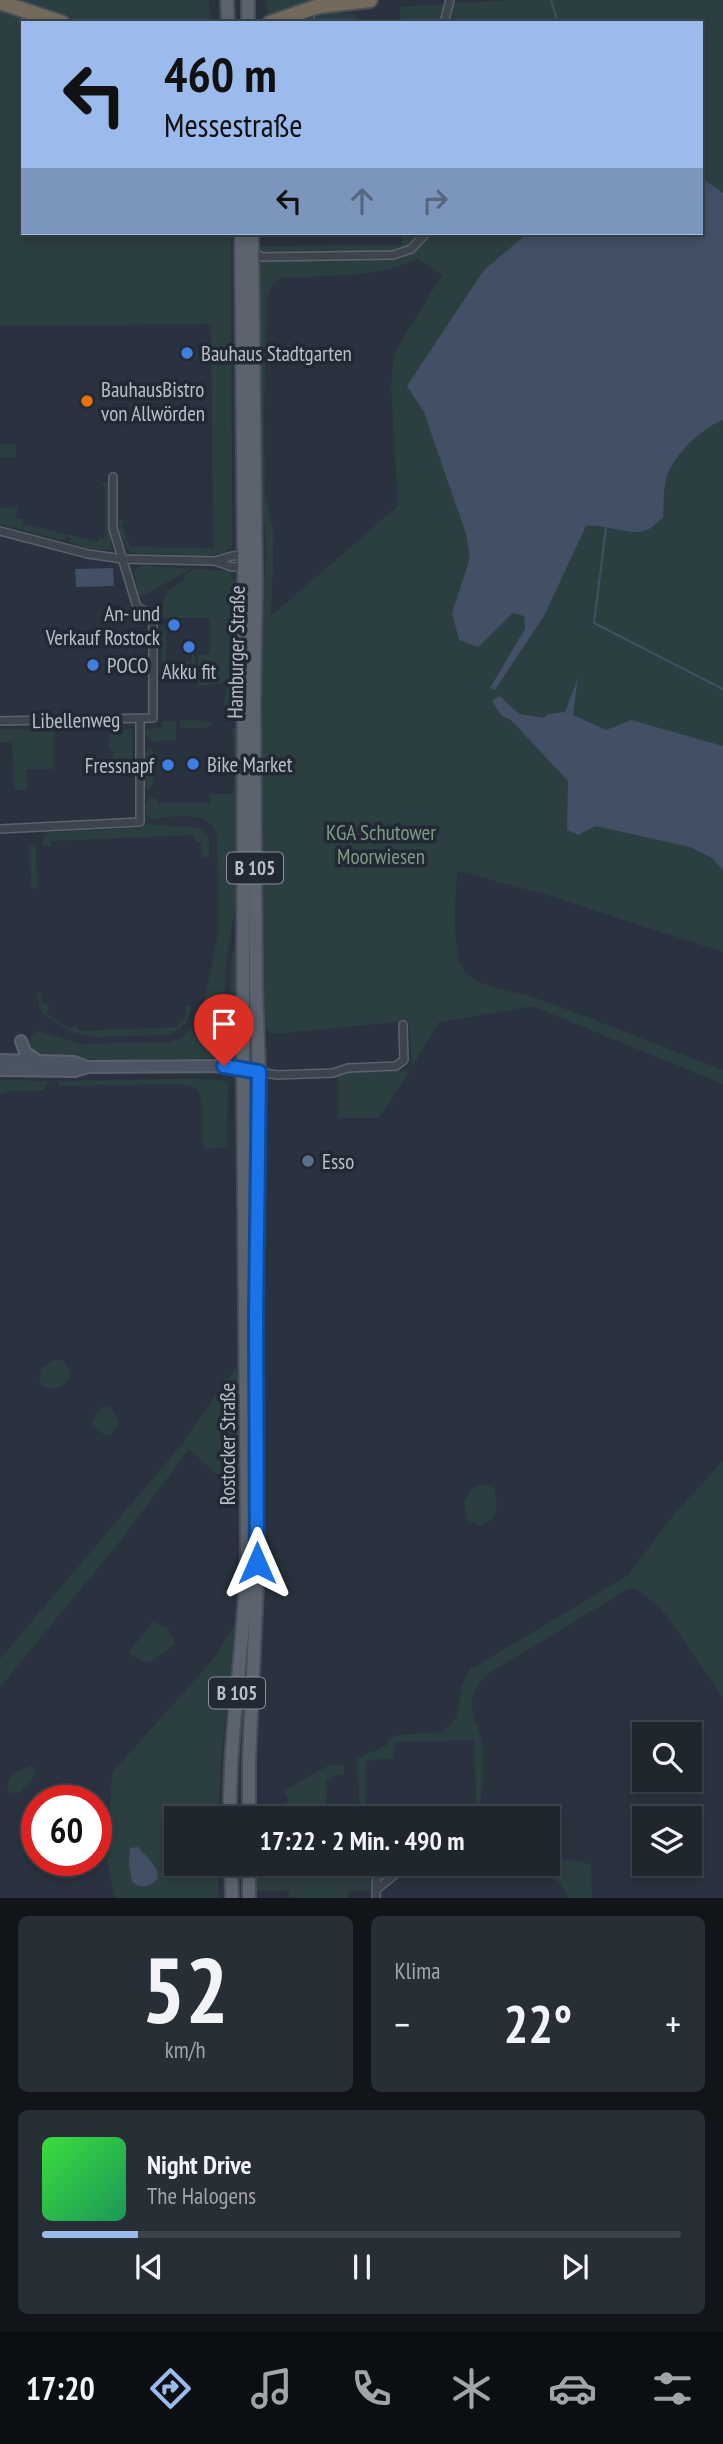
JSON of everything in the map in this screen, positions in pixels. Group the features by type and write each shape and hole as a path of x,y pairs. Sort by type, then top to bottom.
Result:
{"highway":[{"path":"281,21 370,0"},
{"path":"0,2 56,21"}],"main road":[{"path":"227,0 228,21"},
{"path":"248,0 248,21"},
{"name":"Hamburger Straße","path":"241,235 259,1072"},
{"name":"Hamburger Straße","path":"243,1069 251,235"},
{"path":"20,1041 25,1052 41,1062"},
{"path":"0,1060 74,1062 88,1067"},
{"path":"0,1070 75,1071 88,1067 224,1066 259,1072"},
{"name":"Rostocker Straße","path":"230,1806 230,1758 246,1591 243,1069"},
{"name":"Rostocker Straße","path":"249,1806 256,1600 259,1072"},
{"path":"231,1876 232,1898"},
{"path":"249,1876 249,1898"}],"street":[{"path":"444,21 450,0"},
{"path":"251,247 254,253 261,257 383,256 403,254 424,235"},
{"path":"113,477 113,528 123,559"},
{"path":"0,531 88,554 123,559 215,561 232,567 249,561"},
{"name":"Libellenweg","path":"0,721 153,718 153,618 137,607 123,559"},
{"path":"0,829 140,822 140,718"},
{"path":"259,1072 277,1075 333,1073 348,1068 401,1065 404,1060 403,1025"},
{"path":"376,1894 377,1876"},
{"path":"376,1894 394,1876"}],"green space":[{"path":"9,0 209,0 211,21 71,21"},
{"path":"265,0 333,0 269,18"},
{"name":"KGA Schutower Moorwiesen","path":"511,0 723,0 723,952 544,894 458,871 455,922 460,963 464,971 478,982 533,997 723,1070 723,1084 532,1006 439,1022 412,1067 409,1021 272,1034 262,1024 259,687 261,585 264,584 266,556 265,522 262,521 257,503 256,277 261,270 261,251 256,235 259,235 260,246 402,245 402,235 703,235 703,21 401,21 400,7","holes":["418,259 442,275 394,354 391,387 398,506 271,616 274,536 265,490 264,412 267,297 272,285 282,278 368,273"]},
{"path":"0,8 38,21 21,21 21,235 231,235 232,546 225,552 212,556 132,553 123,542 119,525 119,520 128,520 123,522 123,530 130,547 213,548 211,324 0,326"},
{"path":"342,12 357,14 357,20 360,21 314,21 315,15"},
{"path":"0,444 16,444 16,457 0,458"},
{"path":"100,483 110,483 111,547 107,550 86,548 70,542 70,537 67,536 65,541 0,524 0,508 18,507 16,518 23,519 23,524 98,542 99,538 105,537 105,486"},
{"path":"145,565 190,569 145,595 138,595 134,572"},
{"path":"194,569 229,571 235,581 238,581 239,682 236,706 224,708 227,682 198,686 198,655 210,654 210,618 162,618 166,594"},
{"path":"162,630 166,630 166,662 191,662 192,655 195,655 195,671 162,671"},
{"path":"162,721 176,721 176,740 152,741 145,734 145,729 162,728"},
{"path":"180,721 212,722 206,728 180,728"},
{"path":"237,727 240,743 236,794 236,900 226,963 223,1028 213,1039 204,1036 199,1026 219,930 217,835 212,826 197,817 151,819 145,806 150,798 158,798 158,803 210,803 210,794 233,794 235,766 232,728"},
{"path":"109,728 113,728 113,735 123,735 123,729 132,729 132,776 110,776 110,757 113,757 113,750 109,750"},
{"path":"0,729 54,729 53,769 26,769 27,790 14,790 12,743 0,742"},
{"path":"151,747 154,770 153,782 148,791 145,786 145,753"},
{"path":"145,824 200,828 209,838 209,857 202,857 201,842 196,842 194,835 51,841 51,846 43,847 44,836 49,832 142,828"},
{"path":"36,844 37,887 34,889 31,886 29,845"},
{"path":"239,919 235,1045 230,1055 231,960"},
{"path":"37,993 41,993 42,1003 46,1003 49,1009 46,1013 70,1029 77,1026 78,1031 178,1027 178,1023 186,1018 186,1005 192,1006 186,1023 170,1035 92,1037 69,1031 46,1016 39,1007"},
{"path":"191,1027 196,1039 205,1045 216,1045 227,1038 223,1058 105,1060 38,1056 33,1053 29,1043 33,1034 39,1031 80,1044 169,1042 182,1038"},
{"path":"410,1070 379,1118 338,1118 338,1077 341,1073"},
{"path":"197,1079 228,1083 227,1147 205,1149 202,1104 198,1089 180,1084 59,1086 58,1081"},
{"path":"0,1080 49,1081 44,1090 9,1091 0,1095"},
{"path":"54,1360 62,1360 71,1372 63,1385 54,1389 39,1383 41,1368"},
{"path":"236,1367 242,1429 241,1463 236,1491 189,1449 116,1546 0,1687 0,1659 183,1443"},
{"path":"106,1405 110,1406 119,1423 109,1435 101,1433 91,1425 97,1412"},
{"path":"723,1461 723,1697 661,1608 635,1588 625,1591 489,1673 479,1684 472,1703 483,1753 481,1806 476,1806 475,1740 395,1742 393,1758 366,1761 365,1806 359,1806 357,1758 388,1745 388,1739 400,1735 442,1732 455,1719 463,1683 471,1669 627,1576 675,1513"},
{"path":"483,1484 494,1488 497,1505 494,1518 481,1526 468,1521 464,1501 471,1489"},
{"path":"153,1622 168,1628 175,1644 150,1663 129,1652"},
{"path":"235,1623 219,1806 164,1806 164,1876 218,1876 218,1898 115,1898 110,1876 112,1773 217,1655"},
{"path":"329,1765 344,1766 344,1775 333,1775 332,1780 326,1781 327,1806 278,1806 289,1800 284,1791"},
{"path":"32,1766 36,1773 26,1785 21,1785 20,1793 12,1793 7,1789 9,1780 19,1771"},
{"path":"560,1858 591,1864 592,1898 568,1898 564,1889 545,1876 560,1876"},
{"path":"257,1876 370,1876 371,1890 349,1890 348,1898 295,1898 289,1897 290,1890 257,1891"}],"water":[{"path":"703,179 723,193 723,420 696,437 672,465 665,484 663,518 653,526 634,532 586,526 544,616 495,690 490,688 525,629 524,616 513,613 478,647 459,640 452,613 470,558 466,534 424,412 407,386 484,270 526,235 703,235"},
{"path":"113,568 114,586 76,587 75,569"},
{"path":"578,678 573,715 606,730 631,720 723,746 723,870 712,858 690,847 596,826 578,835 567,830 568,781 511,720 501,715 492,701 500,696 519,714 544,718 548,714 565,712"},
{"path":"138,1847 157,1871 158,1877 146,1886 132,1882 130,1848"}],"waterway":[{"path":"551,0 557,21"},
{"path":"606,528 594,623 723,689"}],"place":[{"name":"Bauhaus Stadtgarten","path":"187,353"},
{"name":"BauhausBistro von Allwörden","path":"87,401"},
{"name":"An- und Verkauf Rostock","path":"174,625"},
{"name":"Akku fit","path":"189,647"},
{"name":"POCO","path":"93,665"},
{"name":"Bike Market","path":"193,764"},
{"name":"Fressnapf","path":"168,765"},
{"name":"Esso","path":"308,1161"}],"route":[{"path":"224,1066 259,1072 257,1563"}]}
